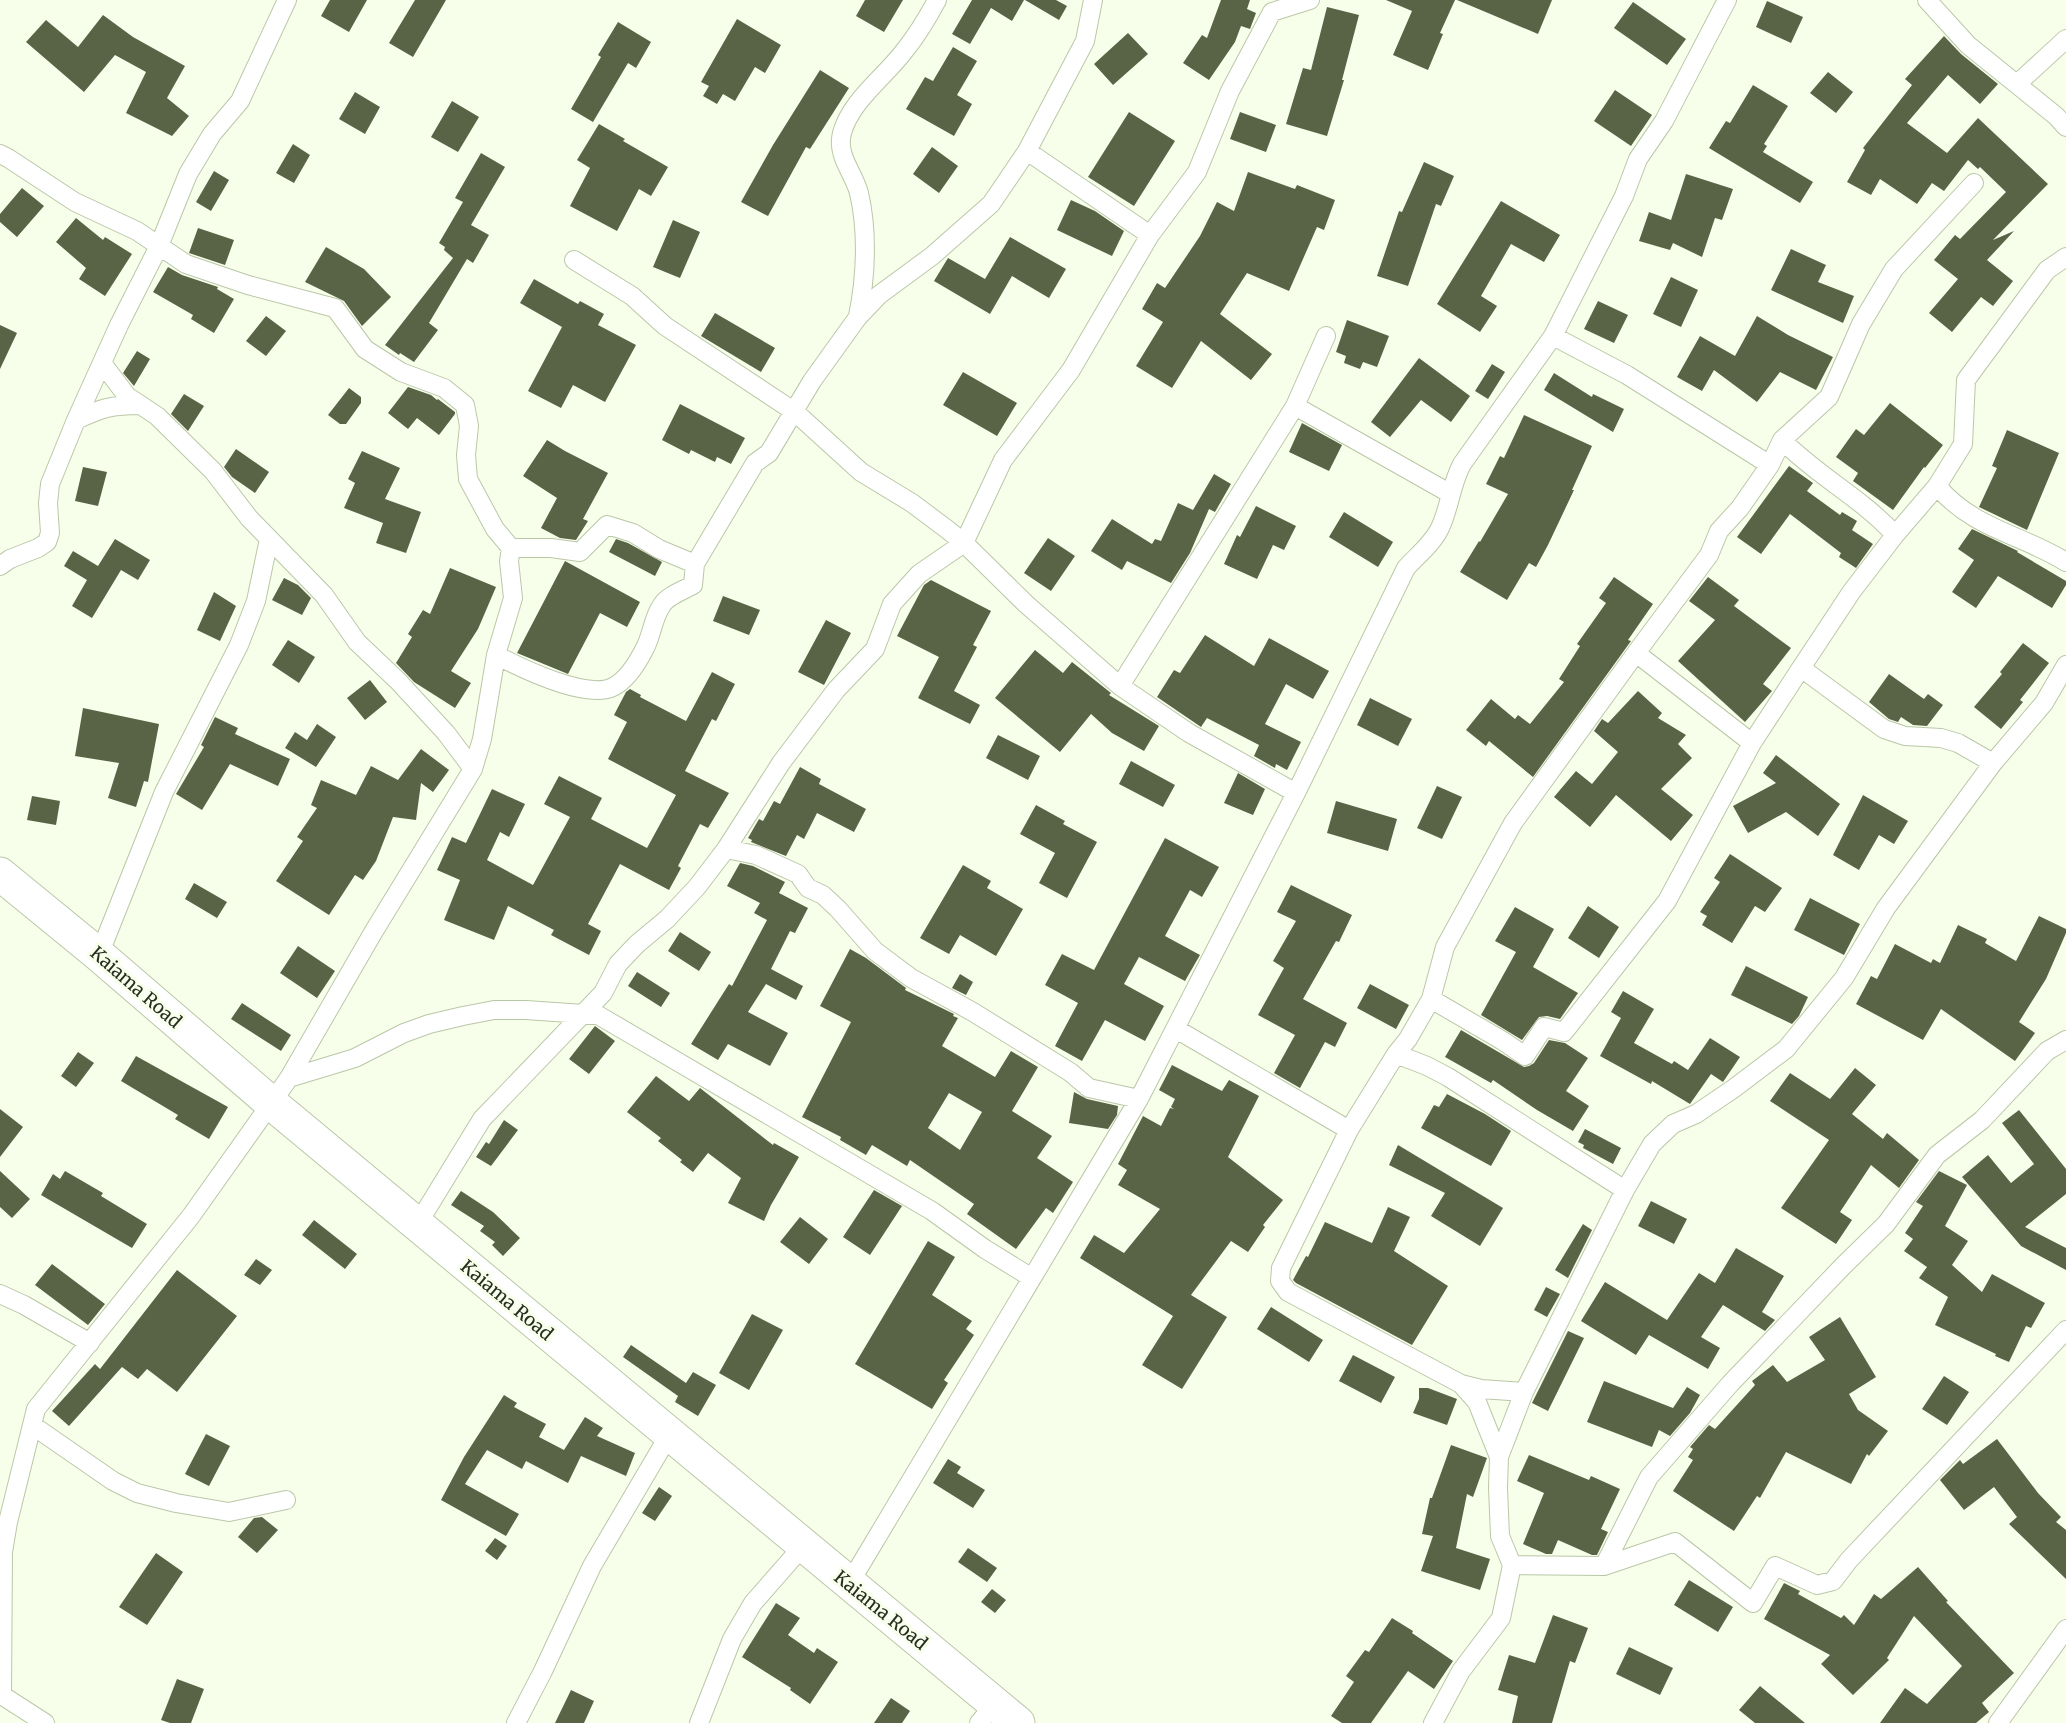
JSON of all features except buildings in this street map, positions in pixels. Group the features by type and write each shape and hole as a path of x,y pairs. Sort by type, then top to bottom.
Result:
{"highway":[{"name":"Kaiama Road","path":"0,874 99,955 280,1090 417,1226 849,1584 997,1717"}],"street":[{"path":"0,567 10,559 47,542 50,533 48,502 50,484 76,420 159,246 188,174 212,134 240,101 287,0"},
{"path":"858,317 863,291 864,234 859,192 843,157 842,135 852,109 905,50 937,0"},
{"path":"496,655 551,681 589,690 616,686 626,676 646,647 662,603 693,585 695,564 755,463 769,453 812,381 858,317 879,295 933,256 991,204 1027,151 1085,41 1093,0"},
{"path":"417,1226 482,1119 603,993 618,964 637,944 667,919 697,887 726,849 781,763 836,690 875,649 892,604 919,574 964,543 1003,460 1071,370 1150,235 1197,172 1230,91 1272,12 1310,0"},
{"path":"849,1584 1139,1100 1296,793 1406,568 1441,527 1455,477 1462,464 1553,336 1624,196 1638,159 1664,121 1727,0"},
{"path":"1927,0 1968,45 2056,116 2066,127"},
{"path":"2017,84 2066,39"},
{"path":"1027,151 1150,235"},
{"path":"0,154 75,202 137,231 186,264 248,285 335,308 365,349 401,372 444,388 465,405 469,426 466,455 468,479 495,530 511,548 550,548 580,552 607,525 633,533 659,549 695,564"},
{"path":"1524,1392 1481,1389 1461,1383 1288,1292 1280,1281 1281,1268 1349,1130 1431,999 1445,947 1513,823 1709,555 1719,531 1740,508 1770,465 1782,440 1829,397 1862,324 1894,269 1974,183"},
{"path":"1431,999 1526,1056 1544,1027 1564,1032 1667,901 1752,743 1852,591 1895,535 1937,486 1963,444 1966,380 2047,270 2066,257"},
{"path":"574,260 632,296 675,332 795,412 861,472 912,503 964,543 1026,604 1119,686 1189,733 1296,793"},
{"path":"1119,686 1295,406 1326,336"},
{"path":"1553,336 1627,375 1770,465"},
{"path":"102,363 121,389 157,416 213,471 249,518 324,595 357,642 398,681 446,733 473,769"},
{"path":"76,420 102,408 140,405"},
{"path":"1295,406 1451,494"},
{"path":"1782,440 1800,458 1879,517 1895,535"},
{"path":"1937,486 1948,500 1967,515 2003,533 2048,551 2066,562"},
{"path":"99,955 164,792 239,645 256,601 269,539"},
{"path":"45,1723 1,1695 3,1552 8,1522 36,1409 191,1215 280,1090 473,769 482,739 496,655 513,598 509,561 511,548"},
{"path":"1636,653 1752,743"},
{"path":"1433,1723 1461,1671 1501,1618 1512,1565 1500,1536 1499,1457 1524,1392 1625,1190 1652,1144 1674,1124 1695,1114 1734,1089 1786,1049 1844,978 1886,908 1993,763 2044,703 2066,665"},
{"path":"1801,668 1884,729 1905,736 1941,738 1958,743 1993,763"},
{"path":"726,849 756,855 798,874 808,888 823,895 838,909 875,951 911,978 973,1012 1070,1072 1089,1088 1139,1100"},
{"path":"280,1090 355,1058 404,1033 463,1016 494,1010 598,1015 932,1211 985,1249 1032,1278"},
{"path":"1176,1029 1349,1130"},
{"path":"1604,1566 1649,1478 1730,1383 1886,1224 1937,1155 1982,1120 2047,1051 2066,1040"},
{"path":"1396,1054 1448,1077 1625,1190"},
{"path":"0,1294 24,1305 90,1343"},
{"path":"1512,1565 1604,1566 1675,1542 1753,1604 1775,1566 1817,1586 1833,1581 1865,1543 2066,1330"},
{"path":"1461,1383 1477,1402 1499,1457"},
{"path":"32,1425 113,1481 137,1493 176,1503 229,1512 286,1500"},
{"path":"516,1723 592,1566 669,1435"},
{"path":"699,1723 732,1639 753,1603 803,1546"},
{"path":"1998,1723 2066,1629"}]}
